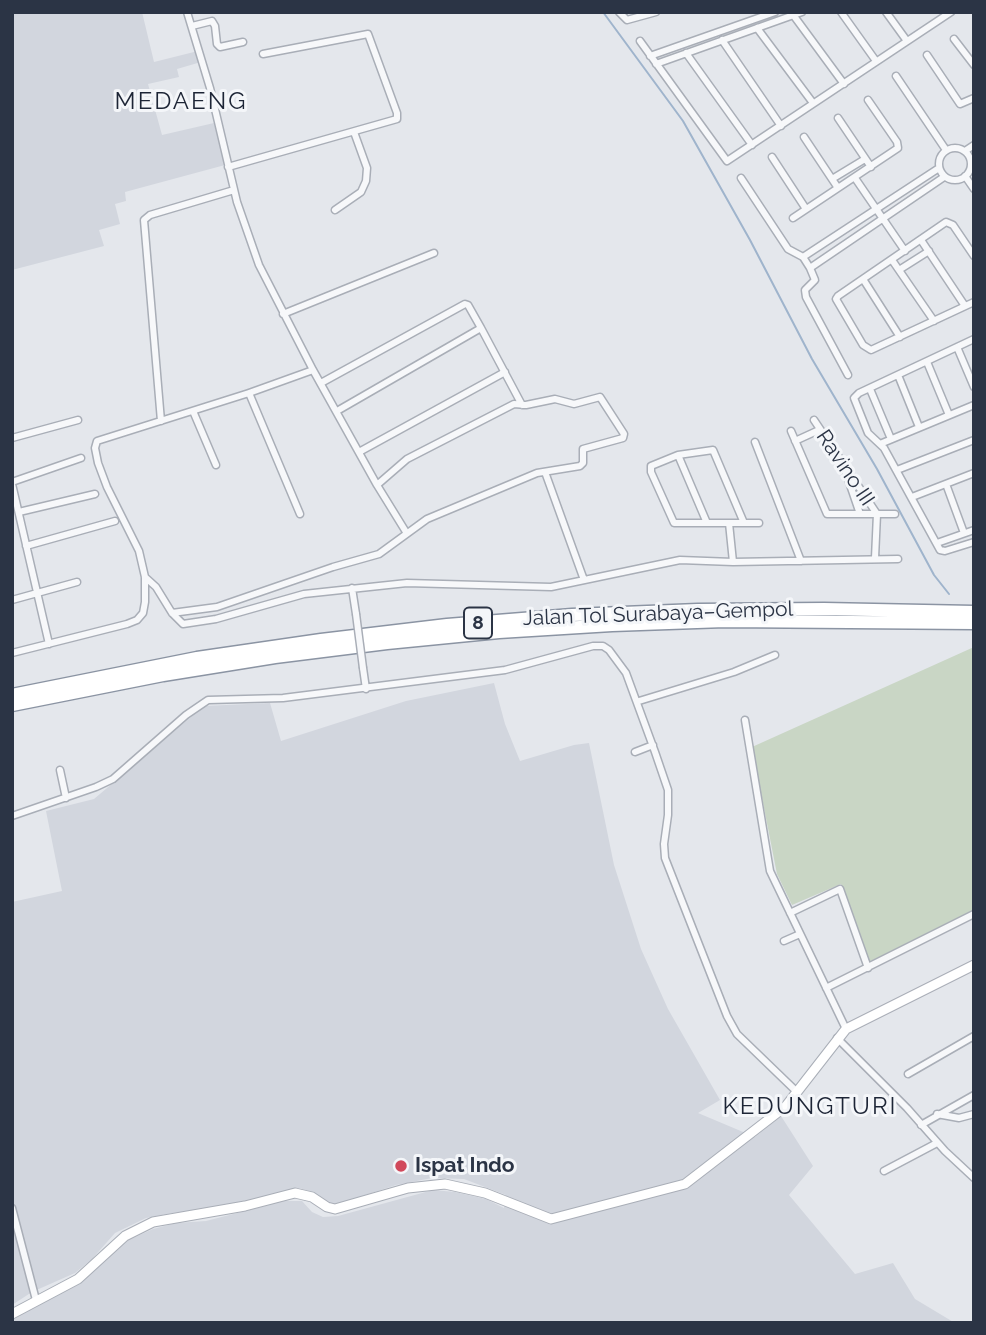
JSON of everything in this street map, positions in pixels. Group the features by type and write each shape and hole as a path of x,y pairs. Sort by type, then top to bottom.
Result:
{"highway":[{"name":"Jalan Tol Surabaya–Gempol","path":"12,695 197,658 460,624 572,615 698,610 824,608 974,612"},
{"name":"Jalan Tol Surabaya–Gempol","path":"12,705 163,675 275,657 499,632 725,621 974,624"}],"street":[{"path":"187,12 210,88 234,190 259,265 313,370 406,533"},
{"path":"619,12 627,20 656,12"},
{"path":"650,56 775,12"},
{"path":"656,64 802,12"},
{"path":"841,12 876,61"},
{"path":"886,12 907,41"},
{"path":"933,12 939,20"},
{"path":"640,41 724,159 729,160 951,12"},
{"path":"792,14 844,84"},
{"path":"192,26 212,21 220,47 243,42"},
{"path":"757,28 813,103"},
{"path":"228,167 395,121 397,113 368,34 263,54"},
{"path":"954,38 974,65"},
{"path":"722,40 781,126"},
{"path":"964,48 974,52"},
{"path":"686,53 752,145"},
{"path":"927,55 962,105 974,98"},
{"path":"896,76 946,150"},
{"path":"793,218 898,146 868,100"},
{"path":"838,118 871,167"},
{"path":"335,211 361,191 366,181 367,168 354,132"},
{"path":"804,137 838,188"},
{"path":"965,151 974,145"},
{"path":"810,268 944,177 957,180 965,176 970,169 972,158 959,148 946,150 940,156 939,168 944,177"},
{"path":"772,157 806,209"},
{"path":"832,179 865,159"},
{"path":"803,257 939,168"},
{"path":"965,176 974,189"},
{"path":"741,178 788,248 803,257 810,268 815,280 805,290 806,297 848,375"},
{"path":"855,178 905,251"},
{"path":"161,421 143,225 149,215 234,190"},
{"path":"974,256 953,225 948,222 836,299 863,345 871,350 974,302"},
{"path":"921,240 965,306"},
{"path":"899,270 929,251"},
{"path":"283,314 435,253"},
{"path":"892,260 934,321"},
{"path":"863,279 900,337"},
{"path":"321,383 468,304 522,405"},
{"path":"337,411 481,328"},
{"path":"974,339 856,394 854,398 865,427 897,470 941,551 974,542"},
{"path":"957,347 974,387"},
{"path":"927,362 949,415"},
{"path":"12,653 137,620 143,613 145,577 139,551 107,487 95,448 99,439 249,393 313,370"},
{"path":"359,452 505,372"},
{"path":"898,375 919,427"},
{"path":"870,389 891,439"},
{"path":"249,393 300,514"},
{"path":"172,613 218,607 373,556 386,550 427,519 537,473 581,465 583,449 623,438 624,434 600,397 574,404 555,399 514,404 416,454 401,463 377,485"},
{"path":"880,444 974,405"},
{"path":"193,411 216,465"},
{"path":"12,438 78,420"},
{"name":"Ravino III","path":"814,420 877,514 875,558"},
{"path":"795,441 819,430"},
{"path":"791,431 828,516 895,514"},
{"path":"897,470 974,440"},
{"path":"755,442 801,561"},
{"path":"744,523 712,449 653,464 651,468 671,519 677,524 759,523"},
{"path":"678,456 707,523"},
{"path":"49,644 17,516 12,483 81,458"},
{"path":"843,465 860,514"},
{"path":"545,472 584,580"},
{"path":"912,496 974,473"},
{"path":"946,484 964,533"},
{"path":"17,516 95,494"},
{"path":"26,546 115,521"},
{"path":"729,523 733,562"},
{"path":"937,543 974,530"},
{"path":"145,577 156,587 179,623 191,623 235,615 304,594 407,583 551,587 680,560 733,562 898,559"},
{"path":"12,600 77,582"},
{"path":"352,588 366,689"},
{"path":"12,816 113,779 186,715 208,700 283,698 505,670 593,646 603,646 618,660 639,701 668,790 664,844 666,858 715,988 737,1034 796,1091"},
{"path":"639,701 734,672 775,656"},
{"path":"745,720 770,871 846,1029"},
{"path":"635,752 653,745"},
{"path":"60,770 66,798"},
{"path":"790,913 840,889 868,968"},
{"path":"826,988 974,914"},
{"path":"784,940 800,934"},
{"path":"12,1314 78,1279 125,1236 153,1222 245,1206 295,1193 312,1196 327,1207 335,1209 408,1188 445,1184 485,1193 551,1219 690,1181 778,1114 846,1029 974,965"},
{"path":"908,1074 974,1036"},
{"path":"837,1038 974,1178"},
{"path":"922,1125 974,1095"},
{"path":"937,1114 959,1118 974,1114"},
{"path":"884,1171 937,1143"},
{"path":"12,1208 36,1300"}],"shaded area":[{"path":"12,12 142,12 154,62 198,51 201,62 177,69 179,77 148,84 162,135 214,123 225,165 125,192 126,201 115,204 120,224 99,230 104,246 12,270"},
{"path":"494,683 505,724 520,761 589,743 614,865 641,949 668,1009 720,1100 698,1113 755,1137 781,1116 813,1166 789,1195 855,1274 893,1263 915,1299 955,1323 12,1323 12,1319 30,1306 77,1285 124,1242 153,1229 176,1223 206,1221 284,1201 302,1201 312,1212 323,1217 338,1216 433,1190 486,1199 504,1208 506,1195 464,1179 432,1178 396,1185 332,1206 325,1204 309,1191 299,1188 209,1210 146,1218 115,1233 92,1259 75,1273 32,1292 12,1305 12,902 62,891 46,811 94,799 204,706 270,703 281,741 406,701"}],"green space":[{"path":"974,647 974,917 868,962 841,884 792,905 777,874 752,747"}],"waterway":[{"path":"603,12 683,121 750,240 812,359 877,469 934,575 949,594"}],"place":[{"name":"Ispat Indo","path":"401,1166"}],"district":[{"name":"MEDAENG","path":"181,102"},
{"name":"KEDUNGTURI","path":"810,1107"}]}
